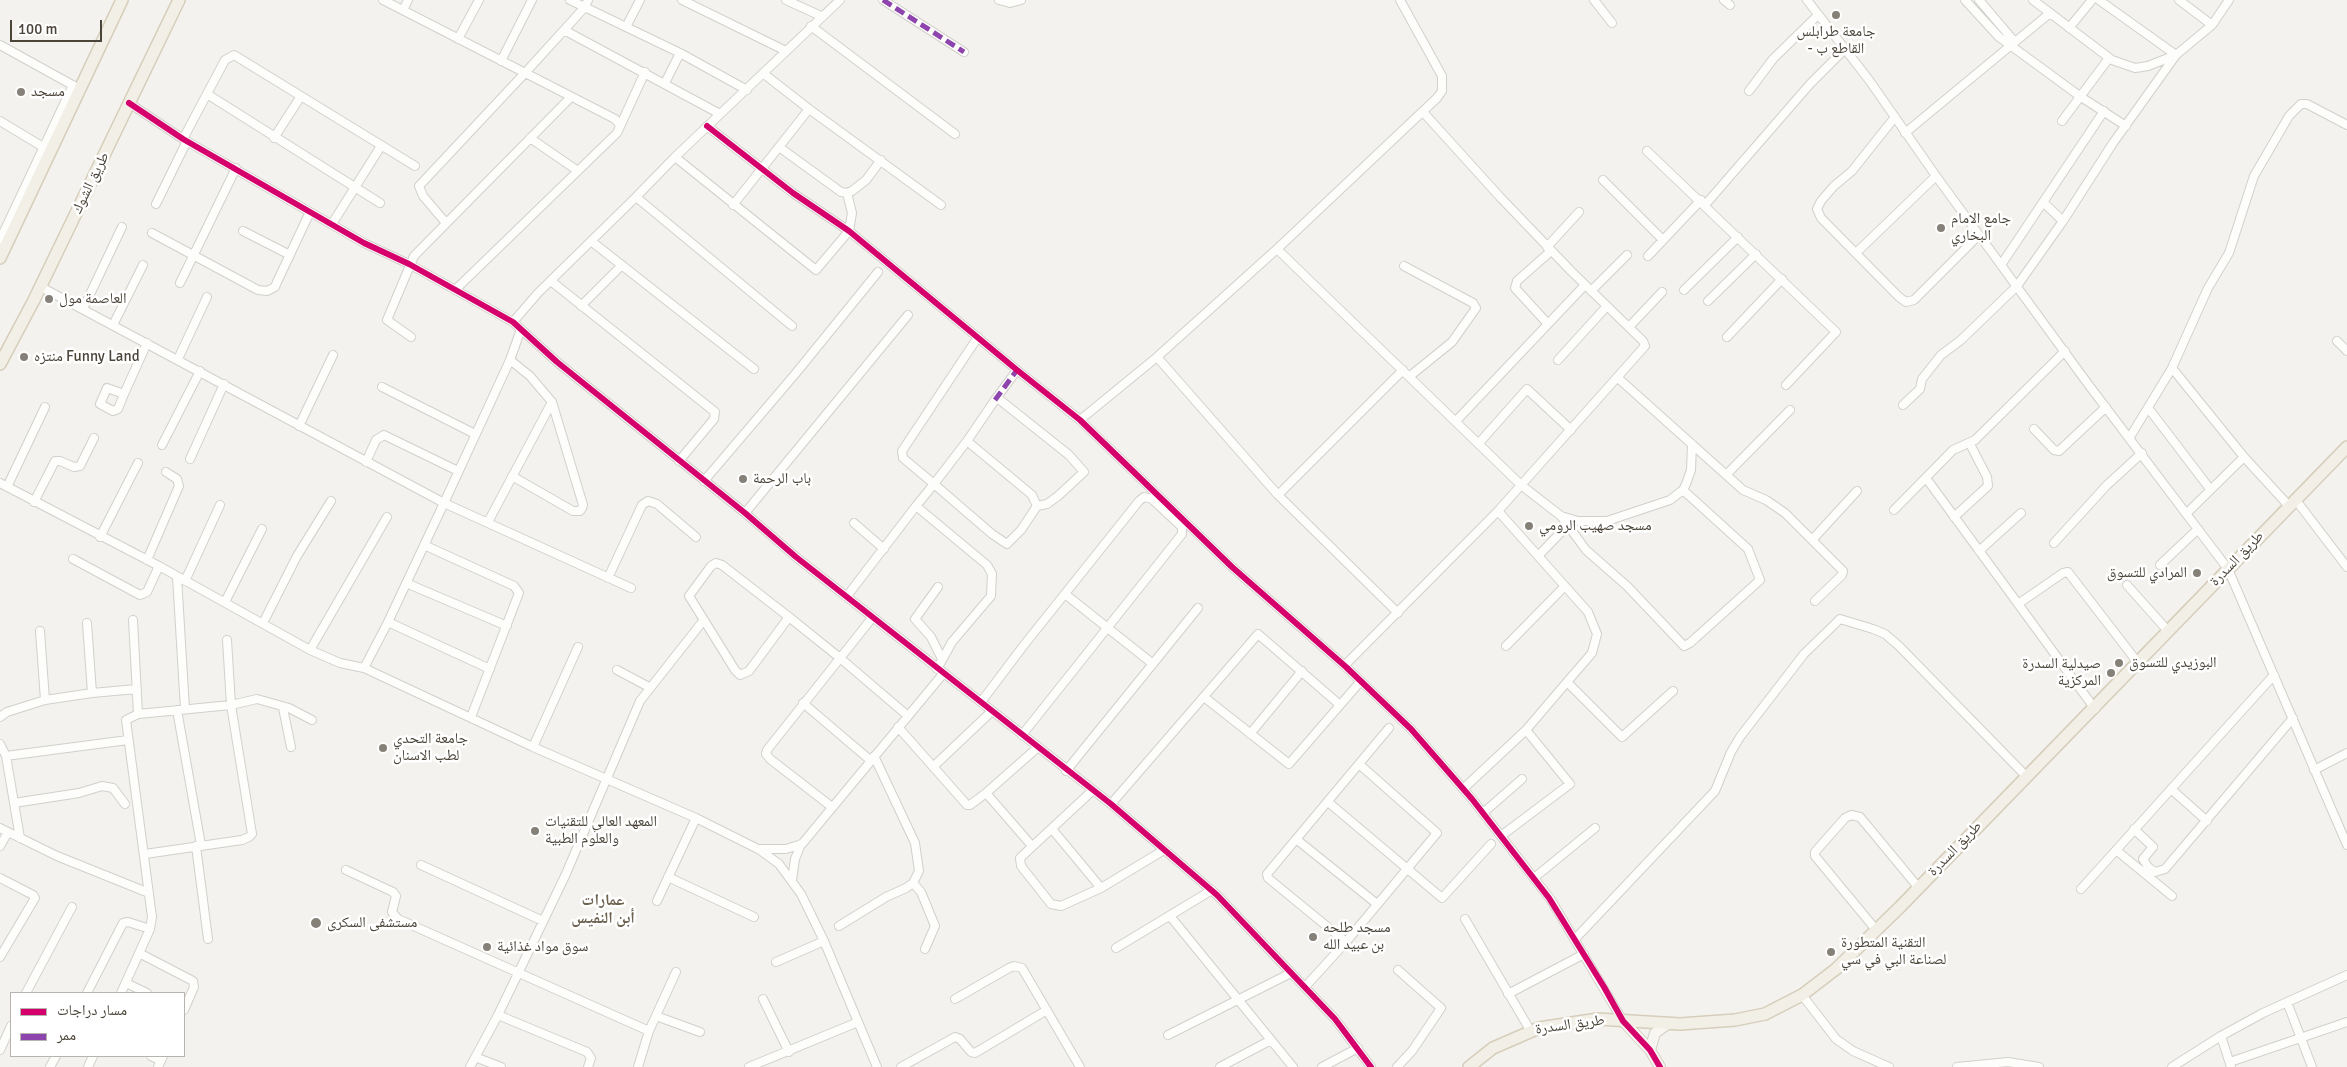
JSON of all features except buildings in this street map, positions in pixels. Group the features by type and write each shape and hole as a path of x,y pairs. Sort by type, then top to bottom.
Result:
{"main road":[{"path":"0,257 76,87 122,0"},
{"name":"طريق الشوك","path":"0,364 41,287 179,0"},
{"name":"طريق السدرة","path":"1469,1067 1493,1048 1530,1030 1598,1019 1692,1024 1749,1017 1765,1014 1802,995 1836,969 1877,931 2347,448"}],"street":[{"path":"383,0 570,98 615,119 620,124"},
{"path":"402,10 408,0"},
{"path":"458,39 479,0"},
{"path":"501,61 532,0"},
{"path":"570,0 586,3 626,27 680,53 747,90"},
{"path":"626,27 640,0"},
{"path":"682,0 786,51"},
{"path":"786,0 821,16"},
{"path":"514,322 551,281 675,157 764,74 821,16 840,0"},
{"path":"883,0 964,52"},
{"path":"999,0 1010,4 1021,0"},
{"path":"1080,420 1157,357 1277,249 1423,112 1442,91 1443,79 1400,0"},
{"path":"1594,0 1612,23"},
{"path":"1807,0 1895,117 1936,176 2106,407 2228,569 2294,718 2314,770 2347,845"},
{"path":"1965,0 1999,37 2012,42"},
{"path":"1979,0 2012,42 2081,98 2126,126"},
{"path":"2033,0 2109,58 2135,68 2148,66 2176,55"},
{"path":"2069,28 2092,0"},
{"path":"2099,0 2176,55"},
{"path":"2179,0 2212,25"},
{"path":"1903,405 1920,389 1922,379 1942,355 1961,340 2017,286 2176,55 2212,25 2230,0"},
{"path":"446,223 423,196 419,186 525,73 586,3"},
{"path":"1905,132 2012,42 2050,13"},
{"path":"1749,91 1773,59 1818,15"},
{"path":"811,26 955,134"},
{"path":"564,30 720,114"},
{"path":"0,46 76,87"},
{"path":"1648,256 1703,202 1810,84 1845,49"},
{"path":"665,83 680,53"},
{"path":"156,204 206,94 225,60 234,55 415,166"},
{"path":"2062,121 2109,58"},
{"path":"456,290 617,133 644,72"},
{"path":"764,74 941,205"},
{"path":"206,94 380,204"},
{"path":"274,138 301,96"},
{"path":"411,337 387,320 409,264 420,248 570,98"},
{"path":"129,103 185,140 364,243 409,264 514,322 557,362 745,513 796,557 1066,771 1111,804 1212,890 1305,987 1358,1048 1371,1067"},
{"path":"2130,437 2172,368 2208,288 2229,253 2251,181 2289,116 2301,104 2307,104 2347,125"},
{"path":"733,205 809,109"},
{"path":"1346,667 1346,664 1498,511 1645,346 1629,327 1549,249 1423,112"},
{"path":"2001,265 2104,112"},
{"path":"1895,117 1852,171 1834,186 1818,206 1821,218 1857,252 1899,297 1910,302 1979,235"},
{"path":"0,121 47,149 0,240"},
{"path":"707,126 761,169 849,231 1080,420 1232,567 1346,667 1420,738 1483,813 1551,900 1623,1020 1650,1050 1660,1067"},
{"path":"530,138 578,171"},
{"path":"332,224 381,146"},
{"path":"778,147 841,192 847,193 866,180 881,160"},
{"path":"1647,151 1703,202 1836,333 1786,385"},
{"path":"675,157 816,270 849,231 852,213 847,193"},
{"path":"180,284 236,168"},
{"path":"1857,252 1936,176"},
{"path":"1603,180 1663,240"},
{"path":"636,197 792,326"},
{"path":"2043,202 2063,221"},
{"path":"152,233 258,290 266,292 275,287 310,212"},
{"path":"1548,324 1515,288 1517,282 1549,249 1579,212"},
{"path":"83,309 122,227"},
{"path":"243,231 290,255"},
{"path":"1684,290 1738,237"},
{"path":"592,241 754,369"},
{"path":"1277,249 1522,485 1561,516 1586,550 1627,586 1681,645 1687,646 1760,580 1748,549 1683,490"},
{"path":"1708,301 1756,254"},
{"path":"1591,291 1627,255"},
{"path":"113,324 143,265"},
{"path":"581,306 622,265"},
{"path":"1404,266 1473,303 1476,308 1452,342 1410,376"},
{"path":"704,481 796,373 878,272"},
{"path":"1728,336 1782,279"},
{"path":"551,281 715,412 714,419 679,461"},
{"path":"1456,421 1585,285"},
{"path":"41,287 444,503 631,588"},
{"path":"1629,327 1662,292"},
{"path":"178,359 207,297"},
{"path":"1558,360 1607,306"},
{"path":"745,513 908,315"},
{"path":"364,668 388,622 444,503 510,360 521,329"},
{"path":"978,337 902,451 903,458 1007,544 1021,530 1037,506 1047,504 1084,472 1069,455 1000,400 996,400"},
{"path":"2337,341 2347,351"},
{"path":"124,394 147,343"},
{"path":"1894,510 1953,450 1970,444 2065,351"},
{"path":"299,426 333,355"},
{"path":"1157,357 1278,494 1398,613"},
{"path":"510,360 530,376 552,402 583,505 582,508 580,511 573,511 512,476"},
{"path":"2172,368 2244,457 2292,503 2347,567"},
{"path":"847,596 968,441 1017,370"},
{"path":"1278,494 1403,370"},
{"path":"162,445 200,371"},
{"path":"1618,378 1747,492 1766,500 1782,510 1843,573 1814,601"},
{"path":"190,459 224,384"},
{"path":"382,387 475,434"},
{"path":"1478,443 1527,389 1571,430"},
{"path":"488,522 552,402"},
{"path":"45,407 4,485 100,537 159,566 310,650 340,663 364,668 533,747 696,818 758,849 779,864 792,880 824,941 877,1067"},
{"path":"2034,429 2054,450 2059,451 2106,407"},
{"path":"2148,409 2210,489"},
{"path":"1726,475 1790,410"},
{"path":"366,462 376,440 384,435 458,471"},
{"path":"34,502 55,461 60,461 74,468 80,466 94,438"},
{"path":"968,441 1032,495 1037,506"},
{"path":"1561,516 1591,522 1607,521 1670,500 1683,490 1691,470 1692,444"},
{"path":"1954,516 1988,486 1987,478 1970,444"},
{"path":"2054,543 2106,485 2142,453"},
{"path":"2187,513 2244,457"},
{"path":"100,537 138,462"},
{"path":"147,560 179,486 177,479 166,472"},
{"path":"1926,478 2095,708"},
{"path":"1812,540 1857,491"},
{"path":"981,702 1139,501 1144,497 1152,499 1182,527 1183,532 1108,629 1022,735"},
{"path":"263,623 298,556 331,501"},
{"path":"608,578 642,505 648,501 657,504 696,537"},
{"path":"208,939 181,710 181,579 220,505"},
{"path":"792,880 794,859 801,844 908,716 940,671 942,659 952,642 991,596 992,570 916,506"},
{"path":"1463,789 1526,730 1592,653 1597,632 1588,612 1498,511"},
{"path":"1980,551 2021,513"},
{"path":"310,650 387,517"},
{"path":"854,523 884,549"},
{"path":"1538,556 1568,525"},
{"path":"2160,564 2198,528"},
{"path":"225,602 262,530"},
{"path":"424,545 469,564 517,589 519,597 471,717"},
{"path":"74,559 140,595 147,592 159,566"},
{"path":"789,617 749,671 743,675 736,670 688,596 711,566 716,563 722,565 789,617 840,658 908,716"},
{"path":"2018,604 2063,573 2068,572 2138,663"},
{"path":"406,584 507,626"},
{"path":"2127,585 2168,631"},
{"path":"1506,646 1565,586"},
{"path":"938,587 915,619 931,637 942,659"},
{"path":"1065,594 1153,664"},
{"path":"1066,771 1198,608"},
{"path":"832,806 766,754 768,747 872,618"},
{"path":"1574,939 1715,791 1731,752 1740,737 1804,654 1840,619 1885,634 2026,776"},
{"path":"133,620 138,714"},
{"path":"470,1067 498,1015 543,922 640,701 703,620"},
{"path":"388,622 490,669"},
{"path":"87,623 92,692"},
{"path":"40,632 44,700"},
{"path":"1111,804 1258,634 1302,670 1340,705"},
{"path":"145,854 242,840 252,834 231,705 227,640"},
{"path":"533,747 578,646"},
{"path":"617,670 650,686"},
{"path":"1250,734 1302,670"},
{"path":"2082,889 2274,675"},
{"path":"1204,698 1289,764 1360,682"},
{"path":"1567,682 1622,737 1673,691"},
{"path":"0,717 6,712 44,700 92,692 137,689"},
{"path":"122,992 150,929 152,917 126,720 138,714 231,705 260,700 291,709 312,720"},
{"path":"803,703 872,758 918,850 919,871 913,883 839,926"},
{"path":"283,708 291,747"},
{"path":"933,767 992,711"},
{"path":"2134,829 2153,847 2143,859 2153,871 2159,872 2166,869 2294,718"},
{"path":"898,727 966,805 970,805 986,793 1037,748"},
{"path":"1346,942 1267,876 1268,872 1389,728"},
{"path":"1501,836 1570,784 1526,730"},
{"path":"6,756 128,740"},
{"path":"0,744 6,756 20,838"},
{"path":"2314,770 2347,753"},
{"path":"1305,987 1378,904 1436,831 1359,764"},
{"path":"1483,813 1522,779"},
{"path":"14,803 79,793 102,786 113,788 125,804"},
{"path":"2171,789 2206,821"},
{"path":"1092,791 1020,858 1019,864 1054,906 1066,905 1101,888 1164,850"},
{"path":"986,793 1032,846"},
{"path":"1328,802 1442,898 1491,844"},
{"path":"1877,931 1815,856 1815,852 1845,818 1851,815 1860,817 1918,887"},
{"path":"657,901 696,818"},
{"path":"0,828 57,856 149,893"},
{"path":"1534,878 1595,828"},
{"path":"1052,829 1101,888"},
{"path":"0,846 8,832"},
{"path":"1296,839 1378,904"},
{"path":"758,849 786,849 801,844"},
{"path":"2116,850 2172,896"},
{"path":"421,865 543,922"},
{"path":"346,870 393,892 396,896 392,912 398,919 649,1031"},
{"path":"0,878 33,895 35,898 0,957"},
{"path":"668,878 754,917"},
{"path":"913,883 918,888 935,926 925,949"},
{"path":"1116,948 1212,890"},
{"path":"27,992 72,907"},
{"path":"1170,916 1294,1067"},
{"path":"1464,919 1530,1030"},
{"path":"88,992 123,923 128,922 150,929"},
{"path":"776,962 824,941"},
{"path":"139,953 193,981 194,987 185,1008"},
{"path":"1508,994 1584,954"},
{"path":"955,999 1009,968 1017,966 1023,969 1080,1067"},
{"path":"1397,1067 1412,1051 1441,1008 1398,970"},
{"path":"639,1067 649,1031 676,972"},
{"path":"1168,1035 1291,973"},
{"path":"2172,1067 2221,1036 2287,1002 2347,975"},
{"path":"126,983 145,992"},
{"path":"1802,995 1836,1039 1853,1051 1890,1067"},
{"path":"763,998 789,1052"},
{"path":"2287,1002 2312,1067"},
{"path":"901,1067 955,1037 960,1038 971,1052 975,1053 1047,1010"},
{"path":"498,1015 587,1052 591,1058 588,1067"},
{"path":"656,1016 700,1032"},
{"path":"754,1066 858,1022"},
{"path":"2221,1036 2230,1064 2347,1022"},
{"path":"1650,1050 1655,1033 1669,1023"},
{"path":"0,1050 10,1028"},
{"path":"1220,1067 1271,1040"},
{"path":"1322,1067 1358,1048"},
{"path":"475,1057 501,1067"},
{"path":"1957,1067 2008,1062 2040,1067"}],"marked path":[{"path":"883,0 964,52"},
{"path":"995,400 1017,370"}],"cycle path":[{"path":"129,103 183,139 364,243 409,264 513,322 557,362 745,513 796,557 1111,804 1217,895 1335,1019 1371,1067"},
{"path":"707,126 793,193 849,231 1080,420 1232,567 1346,667 1411,729 1472,799 1549,898 1623,1021 1650,1050 1660,1067"}],"place":[{"name":"جامعة طرابلس - القاطع ب","path":"1836,15"},
{"name":"مسجد","path":"21,92"},
{"name":"جامع الامام البخاري","path":"1941,228"},
{"name":"العاصمة مول","path":"49,299"},
{"name":"منتزه Funny Land","path":"24,357"},
{"name":"باب الرحمة","path":"743,479"},
{"name":"مسجد صهيب الرومي","path":"1529,526"},
{"name":"المرادي للتسوق","path":"2197,573"},
{"name":"البوزيدي للتسوق","path":"2119,663"},
{"name":"صيدلية السدرة المركزية","path":"2111,673"},
{"name":"جامعة التحدي لطب الاسنان","path":"383,748"},
{"name":"المعهد العالي للتقنيات والعلوم الطبية","path":"535,831"},
{"name":"مستشفى السكرى","path":"316,923"},
{"name":"مسجد طلحه بن عبيد الله","path":"1313,937"},
{"name":"سوق مواد غذائية","path":"487,947"},
{"name":"التقنية المتطورة لصناعة البي في سي","path":"1831,952"}],"district":[{"name":"عمارات أبن النفيس","path":"603,910"}]}
